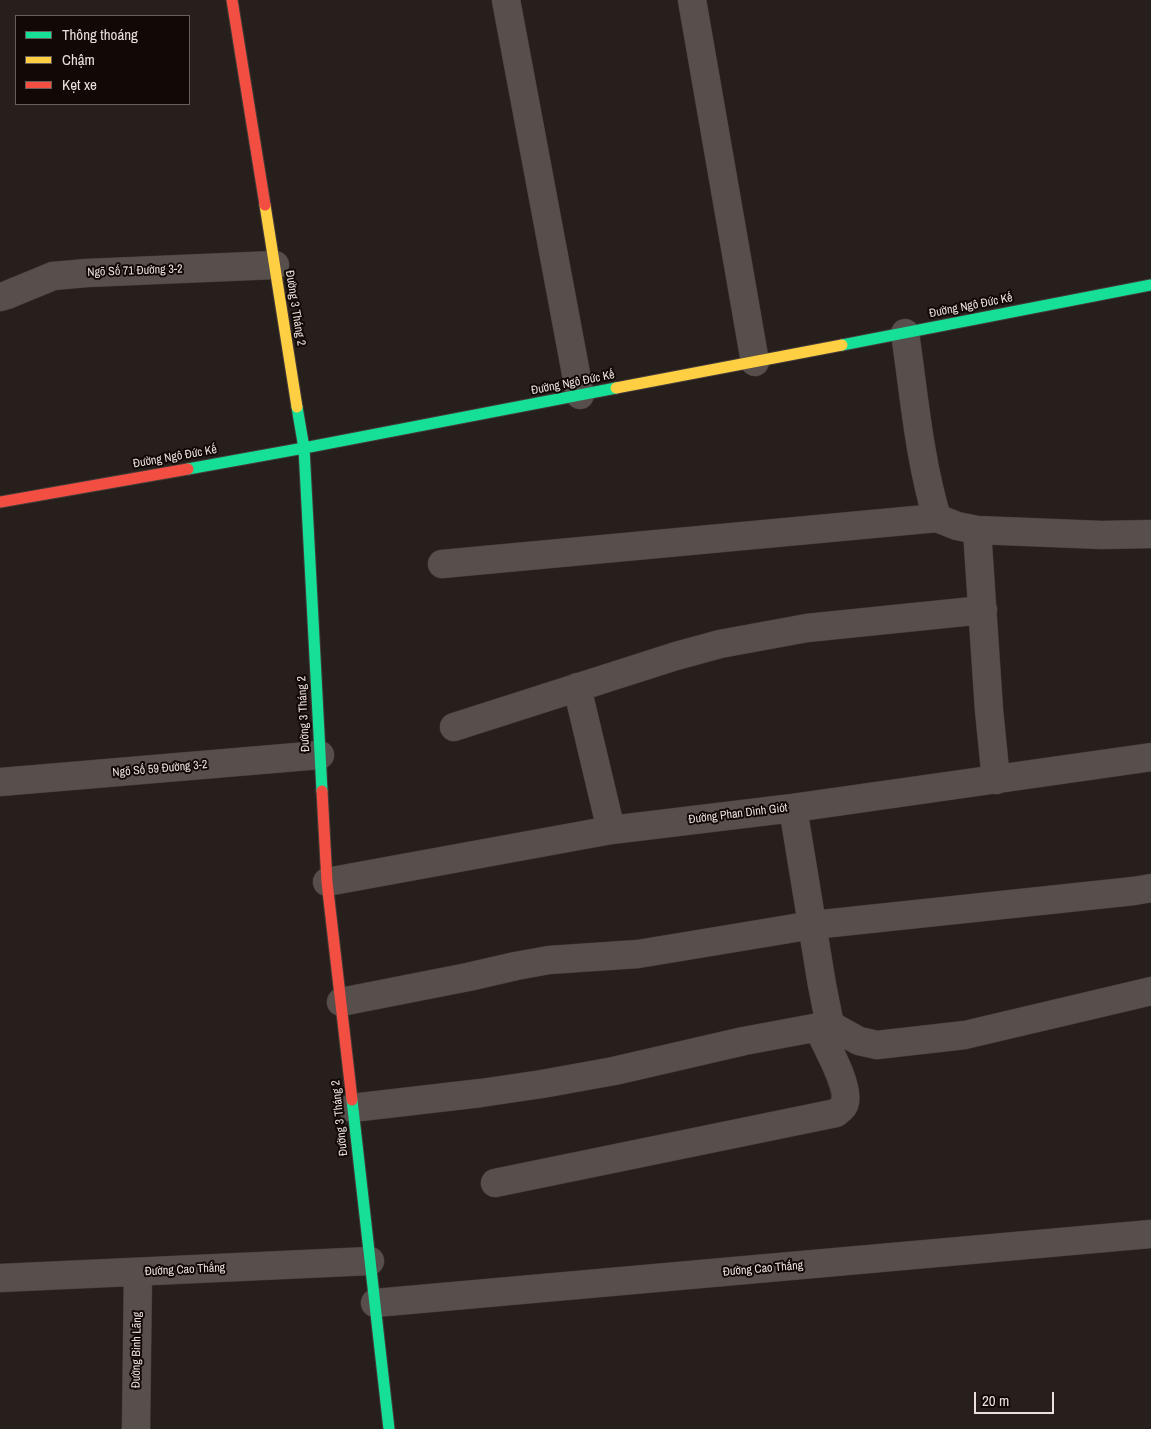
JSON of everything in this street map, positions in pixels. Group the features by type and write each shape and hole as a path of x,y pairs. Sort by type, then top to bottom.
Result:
{"main road":[{"name":"Đường 3 Tháng 2","path":"232,0 304,448 327,882 389,1429"},
{"name":"Đường Ngô Đức Kế","path":"0,502 304,448 1151,285"}],"street":[{"path":"506,0 580,395"},
{"path":"692,0 755,362"},
{"name":"Ngõ Số 71 Đường 3-2","path":"0,297 7,296 53,276 275,265"},
{"path":"905,333 929,492 937,518"},
{"path":"442,564 937,518 957,526 977,530 1102,535 1151,534"},
{"path":"977,530 989,710 996,780"},
{"path":"454,727 720,644 807,628 983,610"},
{"path":"577,688 611,830"},
{"name":"Ngõ Số 59 Đường 3-2","path":"0,782 320,755"},
{"name":"Đường Phan Dình Giót","path":"327,882 611,830 793,808 1151,757"},
{"path":"495,1183 836,1113 844,1106 846,1094 824,1026 822,985 793,808"},
{"path":"341,1002 549,960 638,954 813,925 1134,892 1151,888"},
{"path":"352,1108 542,1084 614,1071 744,1041 824,1026 859,1041 877,1045 965,1035 1151,991"},
{"name":"Đường Cao Thắng","path":"375,1303 1151,1234"},
{"name":"Đường Cao Thắng","path":"0,1278 370,1261"},
{"name":"Đường Binh Lãng","path":"136,1429 138,1272"}],"traffic: fast":[{"path":"842,345 1151,285"},
{"path":"188,469 616,388"},
{"path":"297,407 304,448 322,791"},
{"path":"352,1100 389,1429"}],"traffic: slow":[{"path":"265,205 297,407"},
{"path":"616,388 842,345"}],"traffic: jam":[{"path":"232,0 265,205"},
{"path":"0,502 188,469"},
{"path":"322,791 327,882 352,1100"}]}
